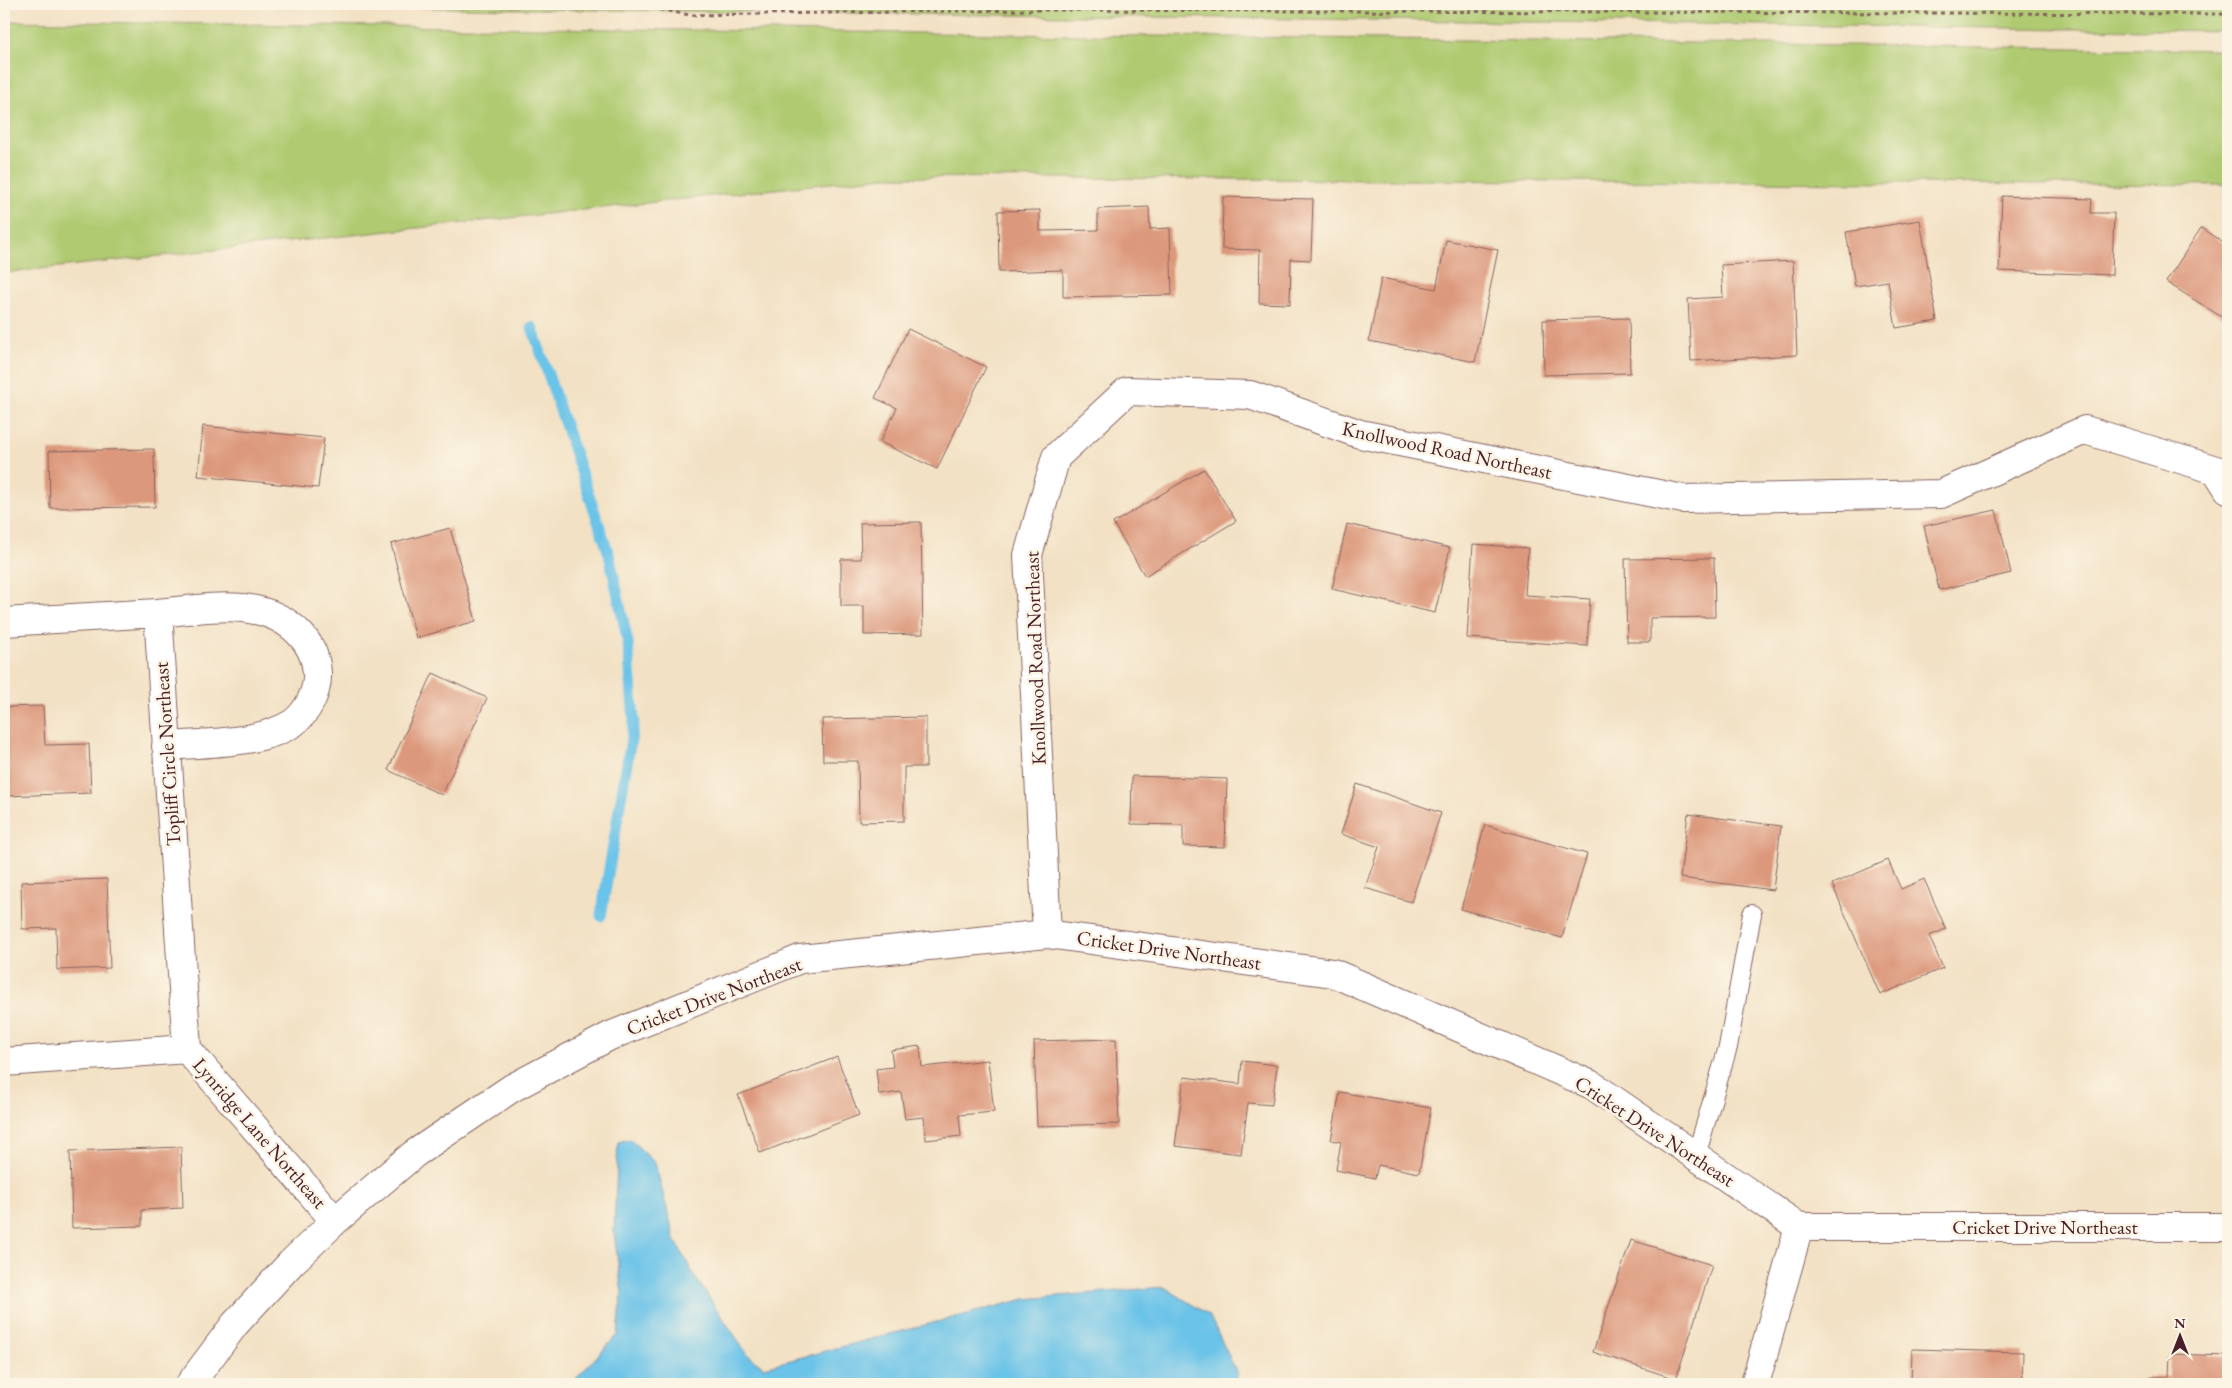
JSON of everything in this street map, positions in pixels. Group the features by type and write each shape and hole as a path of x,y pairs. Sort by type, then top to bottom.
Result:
{"street":[{"name":"Knollwood Road Northeast","path":"1047,934 1028,555 1056,457 1127,391 1250,394 1360,434 1683,499 1941,494 2085,430 2216,470 2228,489"},
{"path":"4,622 158,614 222,608 250,608 289,622 304,638 314,656 317,674 316,692 294,722 274,731 238,740 166,746"},
{"name":"Topliff Circle Northeast","path":"158,614 187,1049"},
{"name":"Cricket Drive Northeast","path":"190,1384 236,1324 291,1263 335,1220 414,1154 512,1088 610,1036 800,959 1047,934 1333,973 1592,1085 1799,1227 2228,1227"},
{"name":"Lynridge Lane Northeast","path":"4,1062 187,1049 335,1220"},
{"path":"1755,1384 1799,1227"}],"lane":[{"path":"1696,1156 1728,1047 1752,914"}],"path":[{"path":"629,4 690,16 1032,10 2228,14"}],"green space":[{"path":"132,4 2228,4 2228,31 296,6"},
{"path":"4,21 2228,50 2228,185 886,177 4,273"}],"water":[{"path":"630,1139 655,1163 675,1240 695,1277 748,1355 764,1367 1025,1299 1164,1287 1209,1315 1237,1373 1237,1384 571,1384 618,1334 622,1293 614,1232 618,1142"}],"building":[{"path":"2002,196 2092,199 2091,213 2114,213 2112,275 1999,271"},
{"path":"1223,197 1313,199 1311,260 1291,259 1290,304 1259,303 1260,250 1222,249"},
{"path":"1149,207 1150,229 1170,228 1172,295 1063,297 1063,270 999,272 998,211 1040,210 1040,231 1098,230 1098,209"},
{"path":"1920,220 1937,321 1896,328 1888,281 1855,286 1846,232"},
{"path":"2201,228 2228,246 2228,321 2166,282"},
{"path":"1446,240 1498,250 1475,362 1369,341 1381,278 1436,289"},
{"path":"1793,261 1797,355 1691,361 1688,299 1723,297 1721,265"},
{"path":"1629,318 1630,373 1544,375 1543,320"},
{"path":"908,329 986,367 937,469 880,442 897,408 875,398"},
{"path":"203,426 324,438 318,488 198,476"},
{"path":"154,449 155,507 50,508 49,451"},
{"path":"1204,469 1236,521 1145,576 1113,523"},
{"path":"1996,510 2011,573 1939,590 1924,526"},
{"path":"921,522 923,634 864,635 864,606 841,606 841,559 861,559 860,523"},
{"path":"1347,524 1450,548 1435,613 1332,589"},
{"path":"450,528 476,621 416,638 391,544"},
{"path":"1473,544 1528,548 1525,595 1590,599 1587,646 1467,638"},
{"path":"1714,558 1715,617 1650,618 1650,642 1627,642 1625,559"},
{"path":"433,673 487,698 442,795 388,770"},
{"path":"43,706 45,745 89,744 91,793 4,796 4,707"},
{"path":"926,717 926,767 904,767 904,821 859,822 858,761 823,761 822,719"},
{"path":"1132,776 1227,779 1225,847 1183,846 1183,825 1131,824"},
{"path":"1357,784 1441,813 1411,902 1365,888 1379,847 1341,834"},
{"path":"1688,814 1781,826 1773,890 1680,878"},
{"path":"1485,825 1587,854 1562,938 1461,909"},
{"path":"1888,860 1901,889 1924,879 1946,929 1929,936 1943,968 1880,995 1832,884"},
{"path":"107,879 110,968 57,970 56,928 22,929 21,882"},
{"path":"1116,1039 1119,1124 1037,1126 1034,1041"},
{"path":"920,1046 922,1067 988,1060 994,1112 959,1115 961,1136 926,1140 924,1117 905,1119 901,1092 879,1095 876,1069 893,1067 891,1050"},
{"path":"837,1057 859,1115 760,1153 738,1095"},
{"path":"1242,1061 1277,1065 1272,1105 1248,1103 1241,1154 1175,1146 1184,1077 1240,1084"},
{"path":"1340,1092 1431,1108 1419,1173 1378,1165 1375,1178 1336,1170 1341,1142 1331,1140"},
{"path":"181,1147 183,1208 142,1210 142,1226 72,1228 70,1151"},
{"path":"1631,1240 1712,1265 1676,1379 1593,1352"},
{"path":"1912,1349 2023,1352 2022,1384 1911,1384"},
{"path":"2170,1354 2228,1356 2228,1384 2148,1384 2148,1377 2169,1377"}],"waterway":[{"path":"532,327 609,554 628,643 634,722 601,916"}]}
